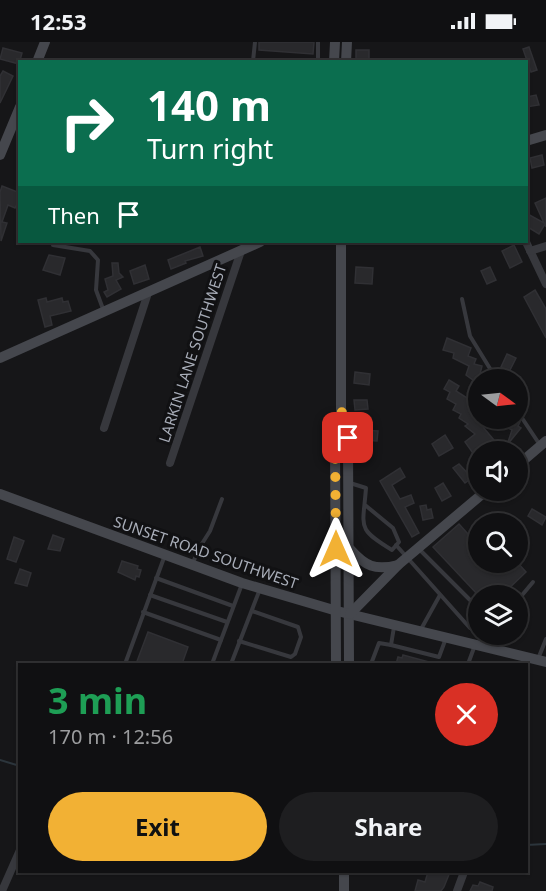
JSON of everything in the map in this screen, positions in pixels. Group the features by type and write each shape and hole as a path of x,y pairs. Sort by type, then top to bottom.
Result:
{"street":[{"path":"38,60 45,42"},
{"path":"334,60 335,42"},
{"path":"346,60 347,42"},
{"path":"0,155 16,124"},
{"path":"528,140 546,135"},
{"path":"336,663 335,438 341,409 340,243"},
{"path":"526,243 546,284"},
{"path":"0,358 250,245"},
{"name":"LARKIN LANE SOUTHWEST","path":"170,463 250,245"},
{"path":"530,251 546,246"},
{"path":"104,428 148,293"},
{"path":"341,409 348,438 349,663"},
{"path":"528,456 543,443"},
{"name":"SUNSET ROAD SOUTHWEST","path":"0,494 260,589 337,611 468,643"},
{"path":"350,614 402,561 474,501"},
{"path":"350,549 370,567 384,569 402,561"},
{"name":"SUNSET ROAD SOUTHWEST","path":"496,645 542,661"},
{"path":"3,891 18,855"},
{"path":"344,873 344,891"},
{"path":"457,891 464,873"}],"lane":[{"path":"253,60 255,42"},
{"path":"318,42 318,60"},
{"path":"53,245 90,251 98,260 96,290 104,312"},
{"path":"462,298 470,336 490,369"},
{"path":"528,424 543,443"},
{"path":"349,483 366,488 363,528 367,534 392,550 399,542 393,528 365,505"},
{"path":"193,564 198,550 210,531 222,499"},
{"path":"396,545 402,561 440,595 468,626"},
{"path":"418,548 468,598"},
{"path":"125,663 165,555"},
{"path":"156,578 233,606"},
{"path":"528,588 533,582"},
{"path":"212,663 242,583"},
{"path":"231,663 260,589"},
{"path":"150,595 227,622"},
{"path":"420,631 440,595"},
{"path":"239,641 291,657 295,654 301,638 298,627 252,611"},
{"path":"143,612 220,640"},
{"path":"391,645 395,625"},
{"path":"371,663 379,643 438,657 447,638"},
{"path":"542,661 546,639"},
{"path":"468,663 476,645"}],"building":[{"path":"259,42 314,42 313,54 259,50"},
{"path":"529,47 537,70 531,72 523,49"},
{"path":"3,48 22,53 18,64 0,59"},
{"path":"356,50 369,50 369,60 356,60"},
{"path":"3,71 13,76 0,103 0,76"},
{"path":"536,95 539,105 528,107 528,97"},
{"path":"542,155 544,165 532,168 530,158"},
{"path":"2,186 18,192 15,208 8,205 2,222 7,223 1,241 0,192"},
{"path":"546,198 546,227 545,224 539,234 528,227 528,214 544,223 535,203"},
{"path":"514,245 522,262 510,268 502,251"},
{"path":"200,247 203,256 185,261 186,263 171,269 168,260"},
{"path":"49,255 65,258 60,275 43,270"},
{"path":"112,263 118,263 119,273 123,277 116,280 121,289 107,297 104,292 108,290 105,279 113,276"},
{"path":"145,265 149,279 134,284 130,271"},
{"path":"356,267 373,268 372,284 355,283"},
{"path":"490,267 496,280 487,284 481,271"},
{"path":"535,290 546,309 546,338 524,297"},
{"path":"46,298 47,302 62,298 63,302 68,301 71,311 50,316 52,325 45,327 38,300"},
{"path":"447,338 471,348 468,356 476,359 474,364 482,366 481,369 468,369 469,366 453,358 454,353 443,350"},
{"path":"507,354 516,358 510,369 501,367"},
{"path":"355,372 370,374 369,385 354,383"},
{"path":"449,380 459,386 456,391 468,399 468,424 459,418 461,414 453,410 456,404 447,399 450,392 444,389"},
{"path":"354,400 367,400 368,409 355,410"},
{"path":"469,429 485,429 495,441 468,441 468,446 465,442 475,434"},
{"path":"510,429 520,429 508,441 512,430"},
{"path":"362,430 378,431 377,441 361,440"},
{"path":"445,435 453,448 439,456 432,444"},
{"path":"459,464 468,474 468,481 465,483 453,468"},
{"path":"400,468 405,477 392,485 400,499 411,495 414,503 405,507 419,533 412,537 380,481"},
{"path":"443,483 451,496 442,501 435,488"},
{"path":"426,505 427,510 431,509 433,518 423,520 420,506"},
{"path":"532,509 546,517 542,525 528,516"},
{"path":"459,524 468,534 468,573 525,573 512,585 469,585 433,547"},
{"path":"53,535 64,539 60,551 48,549"},
{"path":"14,537 24,541 16,562 7,559"},
{"path":"122,561 138,566 137,569 141,570 139,577 136,576 135,580 118,572"},
{"path":"20,569 31,573 27,586 15,583"},
{"path":"148,632 188,647 182,663 136,663"},
{"path":"403,655 433,663 396,663 398,657 402,658"},
{"path":"428,873 450,873 441,891 415,891 418,880 425,882"},
{"path":"480,882 493,887 492,891 470,891 473,885 478,886"}],"waterway":[{"path":"0,760 18,765"},
{"path":"528,845 546,844"}],"route":[{"path":"336,549 335,438 341,409 348,438"}]}
